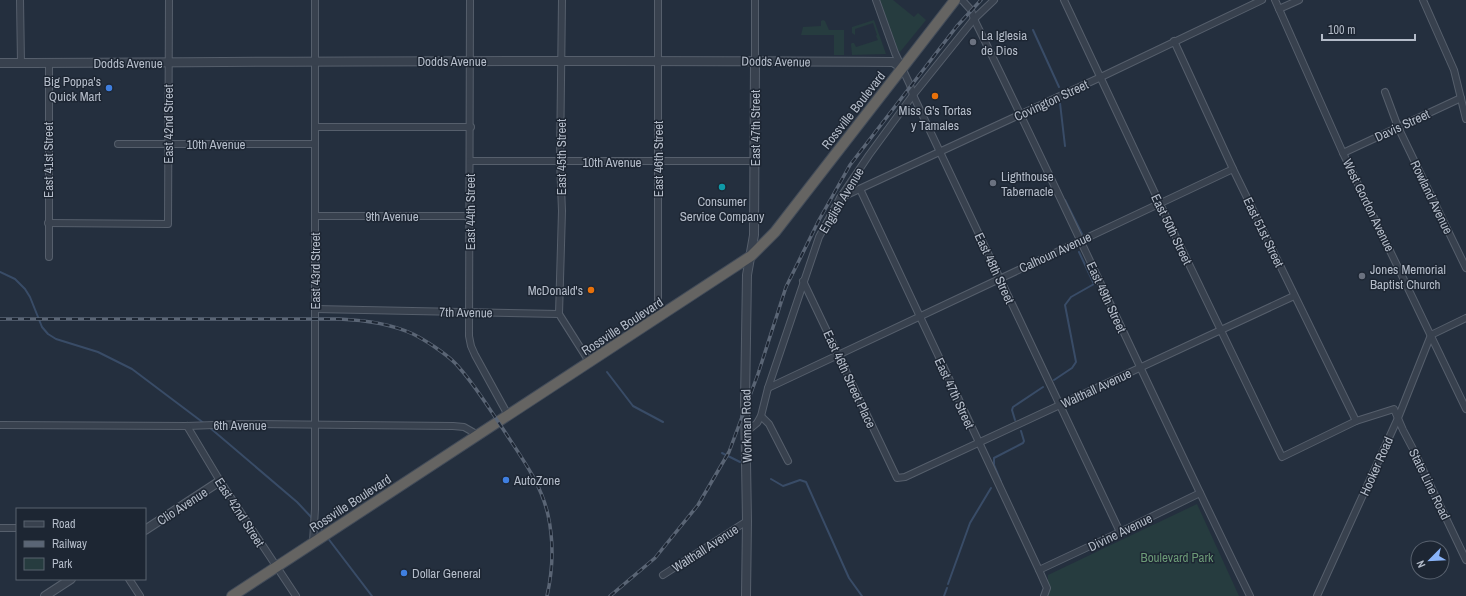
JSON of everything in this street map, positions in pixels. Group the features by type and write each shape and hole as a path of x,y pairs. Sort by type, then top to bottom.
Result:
{"highway":[{"name":"Rossville Boulevard","path":"232,596 590,363 751,256 775,232 955,0"}],"street":[{"path":"20,0 21,63"},
{"name":"East 42nd Street","path":"48,223 168,224 169,0"},
{"name":"East 43rd Street","path":"313,542 315,509 315,0"},
{"name":"East 44th Street","path":"470,0 470,336 471,346 481,368 508,415"},
{"name":"East 45th Street","path":"559,314 562,211 560,161 562,0"},
{"name":"East 46th Street","path":"658,0 658,318"},
{"name":"East 47th Street","path":"751,256 754,235 755,0"},
{"name":"East 48th Street","path":"876,0 894,53 913,95 1120,532"},
{"name":"East 49th Street","path":"962,0 971,10 1140,368 1250,596"},
{"name":"English Avenue","path":"746,432 761,416 768,388 803,281 819,237 840,198 869,155 913,95 974,19 994,0"},
{"name":"East 50th Street","path":"1064,0 1282,457 1356,421"},
{"name":"Covington Street","path":"840,198 1262,0"},
{"name":"West Gordon Avenue","path":"1274,0 1344,153 1466,409"},
{"path":"1279,10 1299,0"},
{"path":"1424,0 1454,70 1466,119"},
{"name":"East 51st Street","path":"1174,41 1294,296 1356,421"},
{"name":"Dodds Avenue","path":"0,63 315,63 470,60 755,61 893,62 902,68"},
{"name":"East 41st Street","path":"49,63 49,256"},
{"name":"Rowland Avenue","path":"1385,92 1398,127 1466,268"},
{"name":"Davis Street","path":"1344,153 1461,98"},
{"path":"315,127 471,127"},
{"name":"10th Avenue","path":"118,144 315,144"},
{"name":"10th Avenue","path":"470,161 754,161"},
{"name":"Calhoun Avenue","path":"768,388 918,316 1160,204 1233,168"},
{"name":"East 47th Street","path":"860,189 918,316 1039,570 1047,588 1044,596"},
{"name":"9th Avenue","path":"315,216 470,216"},
{"name":"Workman Road","path":"746,596 747,275 751,256"},
{"name":"East 46th Street Place","path":"803,281 897,478"},
{"name":"Walthall Avenue","path":"897,478 905,477 1294,296"},
{"name":"7th Avenue","path":"314,309 559,314"},
{"path":"559,314 590,363"},
{"path":"1432,335 1466,318"},
{"name":"Hooker Road","path":"1317,596 1398,418 1432,335"},
{"name":"State Line Road","path":"1356,421 1394,409 1466,560"},
{"path":"761,416 768,424 788,461"},
{"name":"6th Avenue","path":"0,425 187,426 241,424 453,426 464,427 478,435"},
{"name":"East 42nd Street","path":"187,426 220,481 296,596"},
{"name":"Clio Avenue","path":"146,529 220,481"},
{"name":"Divine Avenue","path":"1039,570 1200,493"},
{"name":"Walthall Avenue","path":"663,575 747,521"},
{"path":"0,528 16,528"},
{"path":"45,596 69,580"},
{"path":"130,580 140,596"}],"green space":[{"path":"880,0 893,0 914,17 918,13 926,20 900,52 898,50"},
{"path":"874,20 886,54 852,55 852,43 854,43 856,47 878,40 873,23 855,29 855,35 852,33 852,27"},
{"path":"821,21 825,21 829,30 844,30 844,55 834,55 834,35 801,35 803,27 821,26"},
{"name":"Boulevard Park","path":"1197,504 1239,596 1048,596 1048,575"}],"waterway":[{"path":"1033,30 1059,87"},
{"path":"1060,103 1065,146"},
{"path":"1065,200 1082,234"},
{"path":"1054,380 1072,368 1076,362 1065,305 1071,297 1094,284 1079,252"},
{"path":"0,272 15,279 25,289 30,297 42,327 48,334 56,339 98,352 132,369 205,424"},
{"path":"607,372 633,406 663,422"},
{"path":"1015,420 1012,410 1013,407 1043,387"},
{"path":"209,427 297,502 313,519"},
{"path":"1001,482 994,465 994,458 1023,443 1024,441 1021,431"},
{"path":"722,453 740,462"},
{"path":"771,479 783,486 800,480 806,482 849,578 862,596"},
{"path":"948,584 970,523 991,488"},
{"path":"316,522 323,532"},
{"path":"327,537 372,596"},
{"path":"944,596 947,588"}],"railway":[{"path":"610,596 655,558 698,505 729,452 758,374 786,287 819,220 850,165 957,26 981,0"},
{"path":"0,319 339,319 376,323 395,327 413,334 429,343 451,359 475,387 523,460 541,492 548,515 552,545 552,566 547,596"}],"place":[{"name":"La Iglesia de Dios","path":"973,42"},
{"name":"Big Poppa's Quick Mart","path":"109,88"},
{"name":"Miss G's Tortas y Tamales","path":"935,96"},
{"name":"Lighthouse Tabernacle","path":"993,183"},
{"name":"Consumer Service Company","path":"722,187"},
{"name":"Jones Memorial Baptist Church","path":"1362,276"},
{"name":"McDonald's","path":"591,290"},
{"name":"AutoZone","path":"506,480"},
{"name":"Dollar General","path":"404,573"}]}
